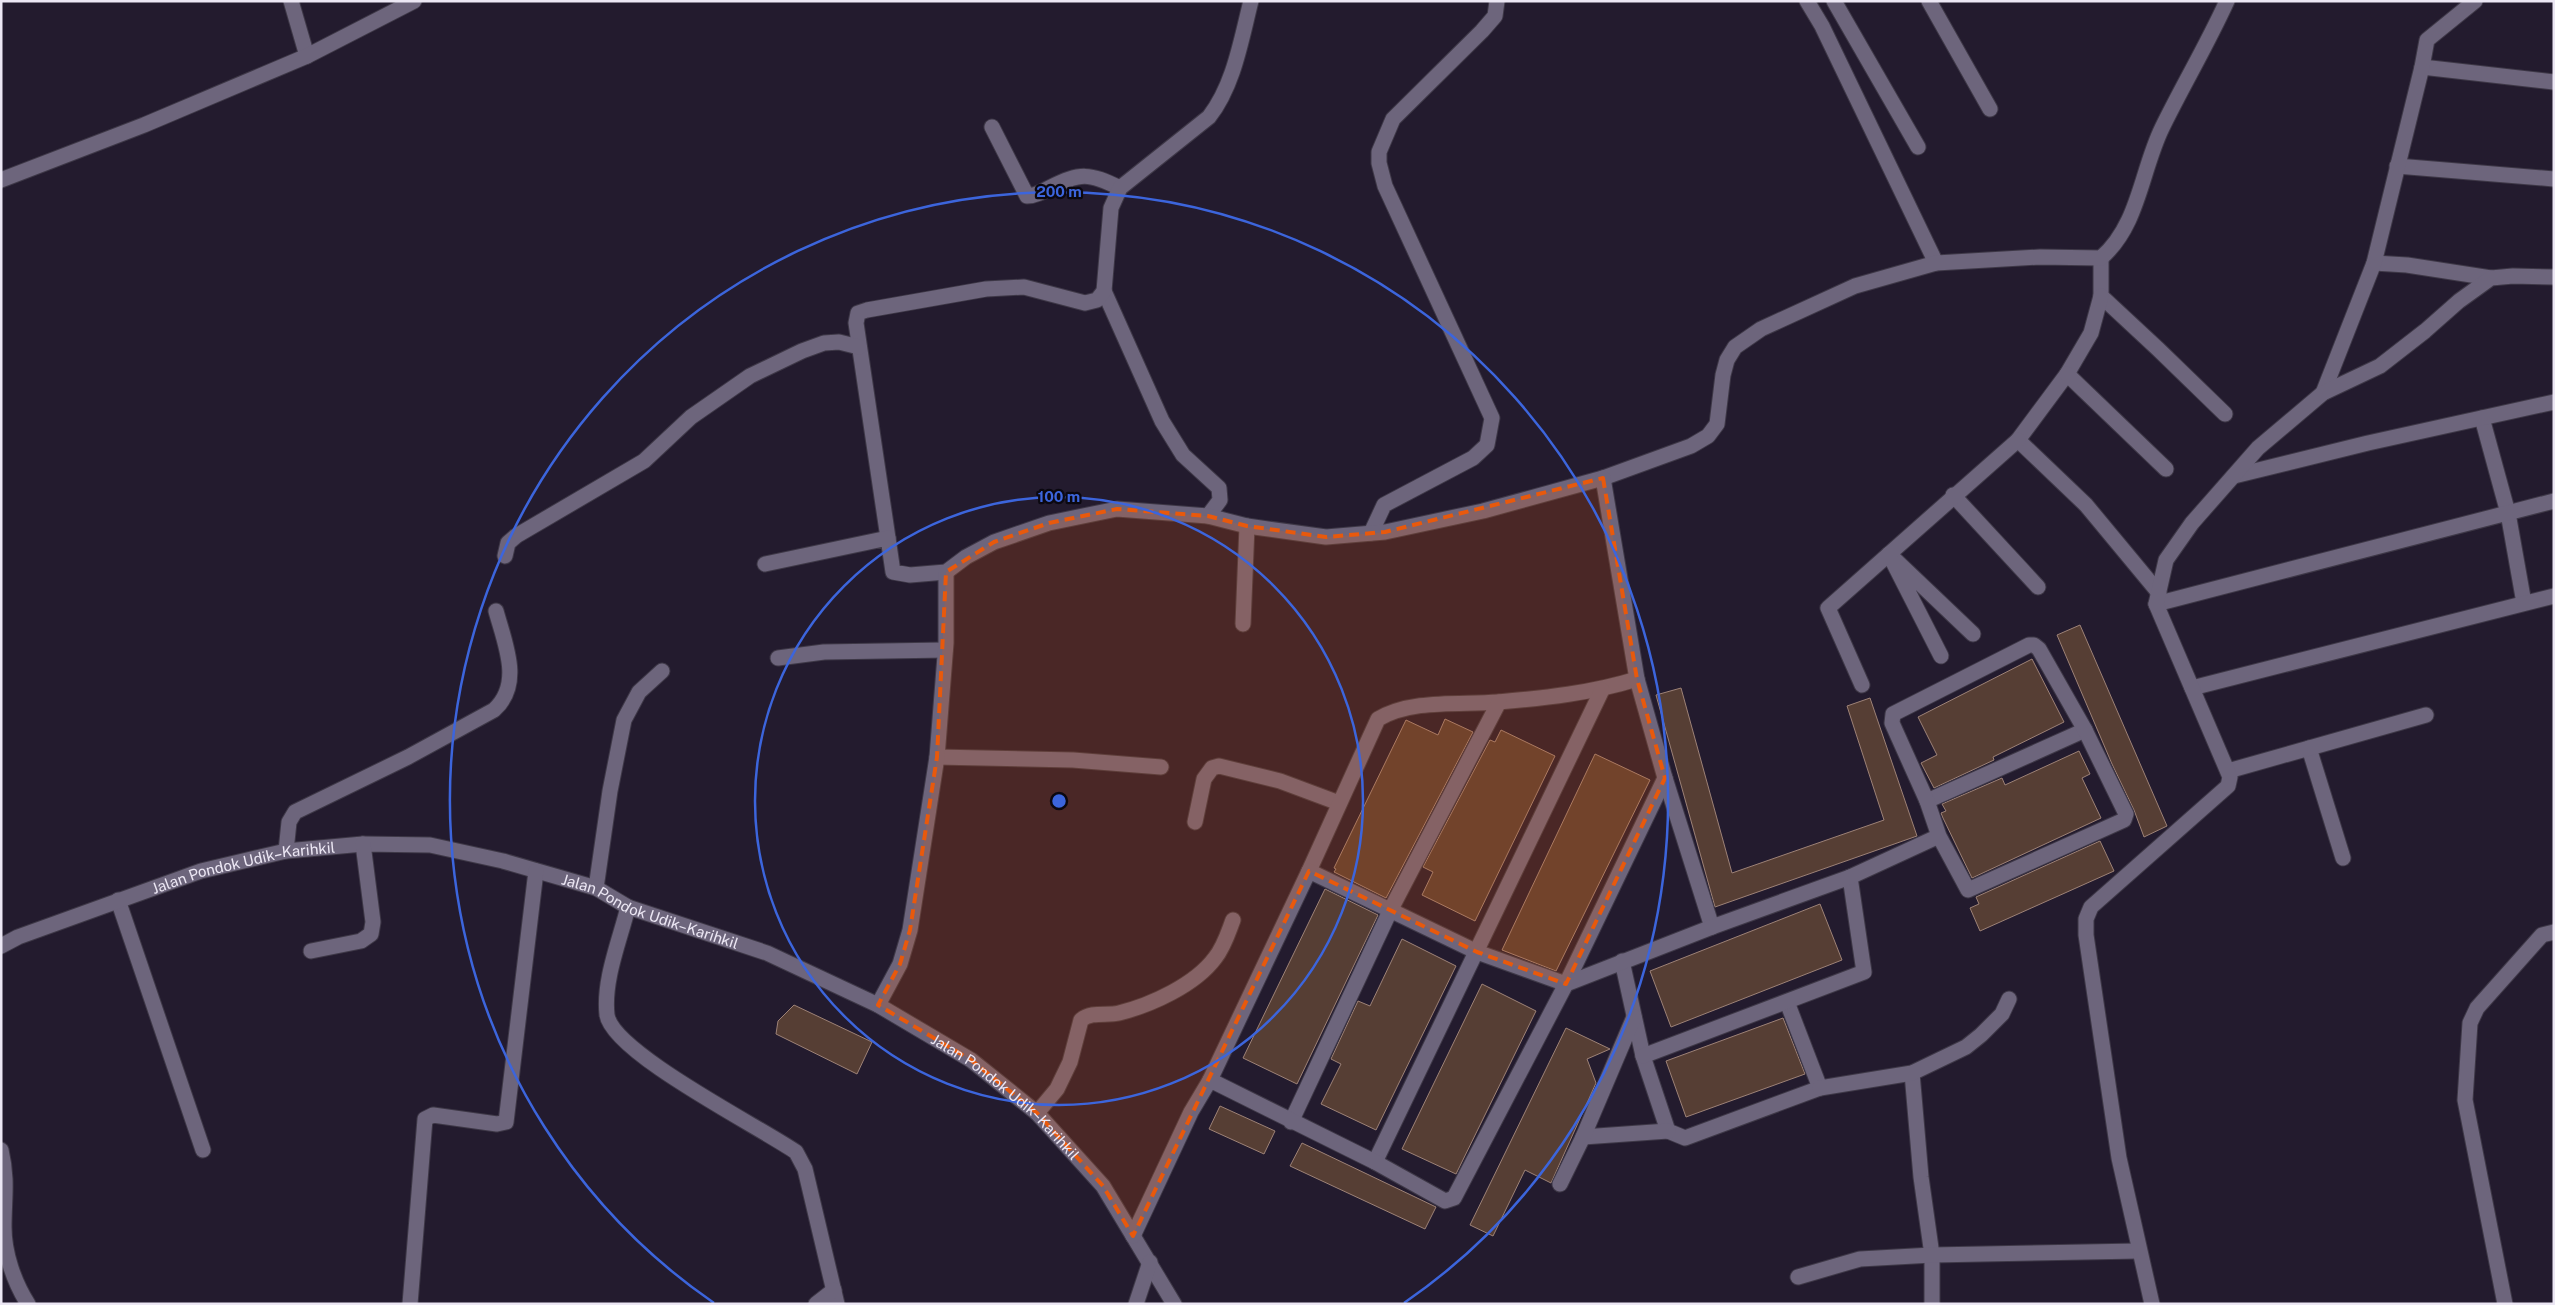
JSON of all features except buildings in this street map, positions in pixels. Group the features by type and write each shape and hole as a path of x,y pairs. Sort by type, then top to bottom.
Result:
{"street":[{"path":"291,1 306,56"},
{"path":"1,180 144,125 306,56 414,1"},
{"path":"1208,516 1220,500 1219,488 1183,455 1162,421 1104,291 1111,208 1120,188 1209,117 1220,104 1231,76 1251,1"},
{"path":"1371,533 1384,505 1473,458 1487,445 1492,418 1386,186 1379,163 1379,152 1393,119 1482,31 1494,16 1497,1"},
{"path":"1807,1 1822,26 1936,263"},
{"path":"1834,1 1918,147"},
{"path":"1928,1 1990,109"},
{"path":"1104,291 1097,300 1085,303 1024,287 986,289 858,313 856,323 859,347 893,572 910,575 946,572 966,557 994,542 1059,521 1116,509 1208,516 1247,526 1326,537 1371,533 1483,511 1603,478 1691,446 1708,436 1717,424 1723,375 1735,347 1761,329 1855,286 1936,263 2067,256 2101,258 2117,244 2127,226 2161,129 2213,32 2227,1"},
{"path":"2323,393 2374,263 2427,40 2475,1"},
{"path":"2422,67 2554,82"},
{"path":"992,127 1027,196 1034,196 1072,177 1084,175 1099,178 1120,188"},
{"path":"2397,166 2554,179"},
{"path":"1862,684 1828,608 1953,495 2018,440 2067,374 2091,333 2101,296 2101,258"},
{"path":"2374,263 2407,265 2491,278 2513,276 2554,277"},
{"path":"2157,598 2166,560 2192,523 2258,448 2323,393 2380,366 2425,331 2459,301 2491,278"},
{"path":"2101,296 2225,414"},
{"path":"505,556 508,543 516,536 644,461 691,416 750,376 802,351 824,343 839,342 859,347"},
{"path":"2067,374 2166,469"},
{"path":"2234,476 2554,402"},
{"path":"2482,418 2508,513 2524,604"},
{"path":"2018,440 2086,506 2157,598 2192,688 2230,776 2228,786 2092,907 2086,919 2091,975 2112,1118 2138,1251 2152,1304"},
{"path":"1603,478 1637,679 1665,778 1712,927"},
{"path":"1953,495 2038,587"},
{"path":"2157,598 2554,501"},
{"path":"1244,624 1247,526"},
{"path":"765,564 888,538"},
{"path":"1889,554 1973,634"},
{"path":"1889,554 1941,656"},
{"path":"878,1005 906,948 937,757 945,650 946,572"},
{"path":"2192,688 2554,596"},
{"path":"286,851 288,822 295,812 408,757 494,710 502,703 508,691 510,665 496,611"},
{"path":"2029,645 2034,645 2085,730 2126,814 2121,824 1968,890 1939,836 1927,801 1892,723 1893,714 2029,645"},
{"path":"778,658 824,652 945,650"},
{"path":"596,888 610,791 624,720 639,692 662,671"},
{"path":"1133,1236 1191,1112 1210,1080 1378,719 1391,711 1409,707 1499,702 1602,690 1637,679"},
{"path":"1375,1162 1602,690"},
{"path":"1291,1122 1391,909 1499,702"},
{"path":"2228,771 2426,715"},
{"path":"1927,801 2085,730"},
{"path":"2309,748 2343,858"},
{"path":"937,757 1074,760 1161,767"},
{"path":"1195,822 1204,778 1212,768 1219,766 1280,781 1339,803"},
{"path":"1210,1080 1291,1122 1375,1162 1445,1201 1454,1198 1566,984 1665,778"},
{"path":"1309,870 1477,952 1566,984 1712,927 1850,877 1939,836"},
{"path":"311,951 361,941 371,934 373,922 363,844"},
{"name":"Jalan Pondok Udik–Karihkil","path":"1,946 18,937 201,871 286,851 363,844 430,844 596,888 628,907 767,953 878,1005 971,1060 1037,1113 1103,1186 1174,1304"},
{"path":"410,1304 424,1119 433,1115 498,1124 506,1122 536,871"},
{"path":"1643,1056 1864,972 1850,877"},
{"path":"118,900 203,1150"},
{"path":"628,907 611,971 606,1000 608,1017 613,1029 655,1066 796,1152 805,1169 835,1297 816,1304"},
{"path":"1037,1113 1057,1089 1070,1062 1082,1020 1089,1016 1116,1014 1143,1006 1167,995 1205,970 1216,958 1233,920"},
{"path":"2505,1304 2465,1100 2470,1023 2477,1008 2542,935 2554,932"},
{"path":"1622,961 1643,1056 1668,1131"},
{"path":"1584,1137 1668,1131 1685,1138 1820,1088 1912,1073 1966,1046 1981,1035 2002,1014 2009,999"},
{"path":"1787,1002 1820,1088"},
{"path":"1560,1184 1584,1137 1634,1017"},
{"path":"1912,1073 1921,1177 1932,1255 1932,1304"},
{"path":"1,1150 7,1185 5,1244 21,1293 28,1304"},
{"path":"1798,1277 1860,1259 1932,1255 2138,1251"},
{"path":"1136,1304 1150,1262"}],"highlighted area":[{"path":"1603,478 1637,679 1665,778 1566,984 1477,952 1309,871 1133,1236 1103,1186 1037,1113 971,1060 878,1005 900,964 910,930 937,757 946,572 994,542 1049,523 1117,509 1208,516 1247,526 1326,537 1385,532"}]}
